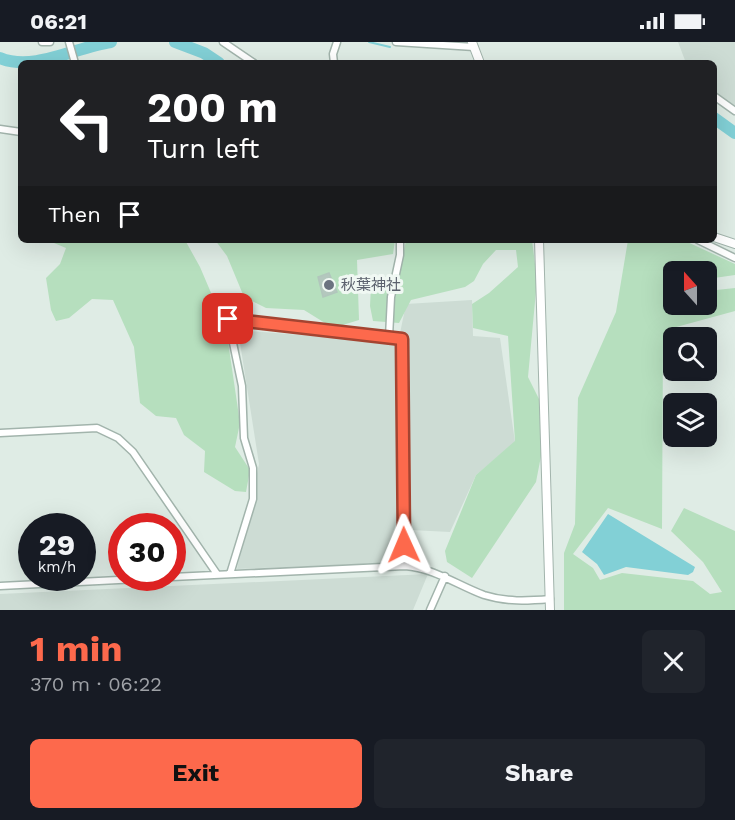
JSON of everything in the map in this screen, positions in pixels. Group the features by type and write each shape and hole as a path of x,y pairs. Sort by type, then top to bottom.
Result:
{"street":[{"path":"42,42 50,42"},
{"path":"69,42 74,60"},
{"path":"223,42 250,60"},
{"path":"334,60 337,42"},
{"path":"396,42 473,45 479,60"},
{"path":"717,98 735,111"},
{"path":"0,129 18,132"},
{"path":"717,238 735,244"},
{"path":"389,337 391,297 400,255 400,243"},
{"path":"540,243 550,610"},
{"path":"704,243 735,258"},
{"path":"230,574 253,499 253,468 244,438 242,386 228,319 402,339 405,566"},
{"path":"0,433 97,428 118,438 133,452 217,574"},
{"path":"186,576 405,566 418,567 445,576 484,595 506,601 550,599"},
{"path":"430,610 445,576"},
{"path":"0,586 108,581"}],"shaded area":[{"path":"678,42 735,42 735,107 717,95 717,60 685,60"},
{"path":"472,300 473,336 500,338 515,442 476,475 450,532 411,530 410,562 237,569 259,464 238,330 398,343 406,304"},
{"path":"428,574 413,610 0,610 0,594 108,589 108,591 186,591 186,585"}],"green space":[{"path":"54,243 187,243 200,267 226,328 240,423 235,447 250,470 246,492 235,491 204,472 205,451 184,435 176,418 156,416 140,403 134,347 113,300 92,299 69,318 56,321 51,310 46,278 60,264 66,248"},
{"path":"217,243 395,243 393,254 357,260 359,320 333,328 304,310 266,308 244,297 227,256"},
{"path":"405,243 532,243 537,280 528,377 542,405 541,456 536,482 472,578 447,562 445,551 476,475 515,441 508,336 473,328 472,304 489,293 518,267 516,250 496,250 483,264 474,281 465,287 411,300 399,323 373,321 370,306 371,286 381,281 399,278"},
{"path":"628,243 690,243 735,264 735,275 717,278 717,261 663,261 663,315 717,315 717,290 735,288 735,311 676,327 663,327 662,529 608,508 573,554 593,568 600,580 622,573 693,581 710,594 722,592 703,562 671,531 684,508 735,531 735,610 564,610 564,553 575,524 578,398 616,312"}],"water":[{"path":"608,514 695,567 693,572 688,575 626,567 604,575 597,564 582,552"}],"building":[{"name":"秋葉神社","path":"329,273 337,292 323,297 318,277"}],"waterway":[{"path":"41,60 111,42"},
{"path":"175,42 204,53 214,60"},
{"path":"369,42 390,47"},
{"path":"0,58 18,62"},
{"path":"717,120 735,133"}],"place":[{"name":"秋葉神社","path":"329,285"}],"route":[{"path":"228,319 402,339 404,545"}]}
